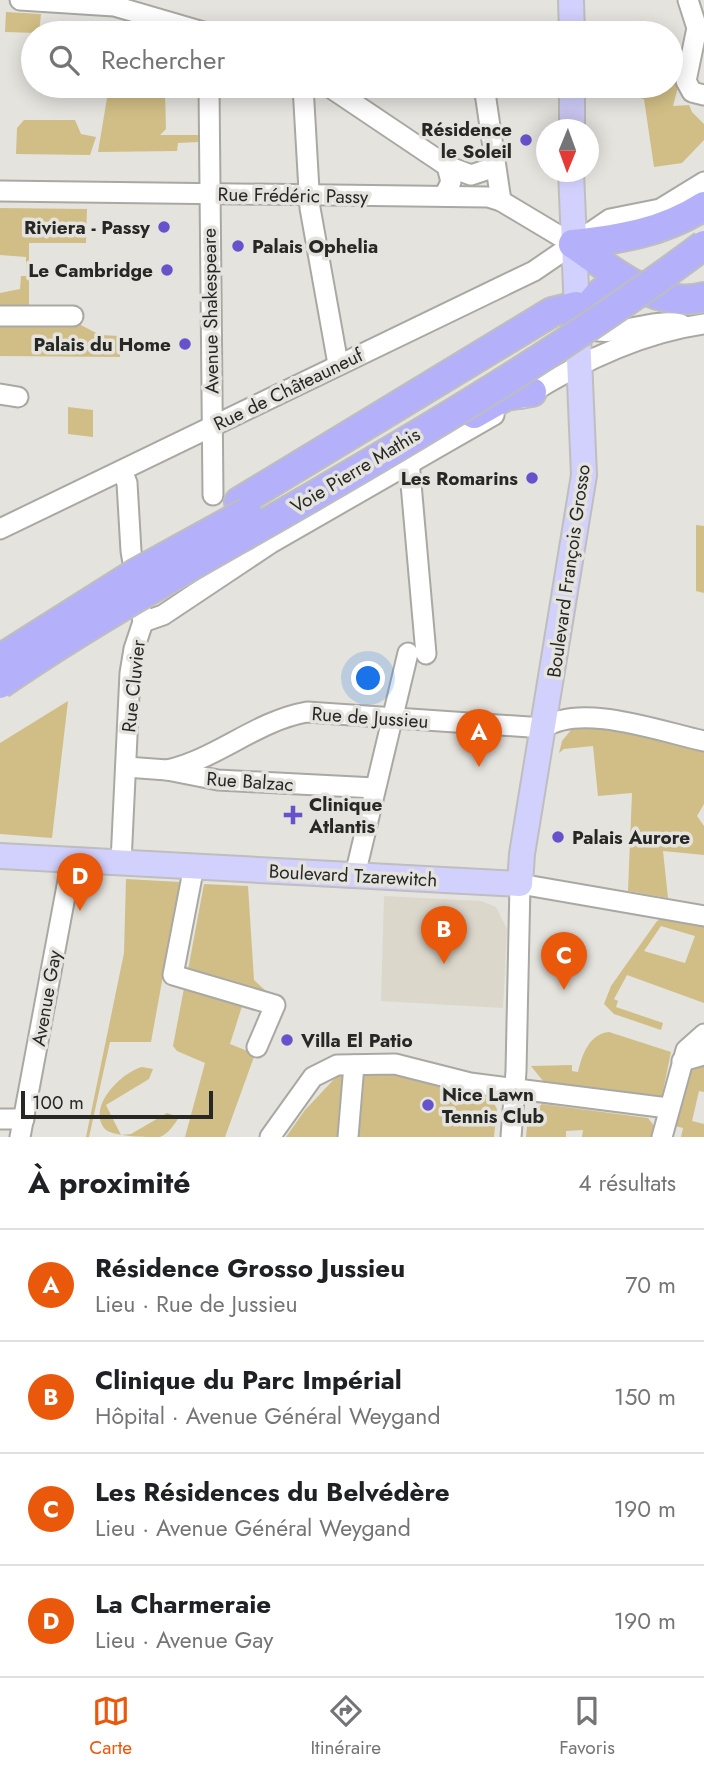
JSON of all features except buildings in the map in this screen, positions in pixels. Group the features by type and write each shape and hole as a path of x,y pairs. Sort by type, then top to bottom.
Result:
{"highway":[{"path":"573,244 647,233 672,224 704,206"},
{"name":"Voie Pierre Mathis","path":"0,659 136,573 314,475 478,377 561,324 704,223"},
{"path":"573,244 638,287 673,299 704,297"},
{"name":"Voie Pierre Mathis","path":"0,686 131,601 325,489 575,336 704,245"},
{"path":"136,573 239,502 418,396 542,318 577,314 608,286 638,287"},
{"path":"0,686 46,668 150,611 506,396 532,392"}],"main road":[{"path":"571,0 572,21"},
{"path":"572,98 572,119"},
{"name":"Boulevard François Grosso","path":"520,884 583,493 585,454 571,182"},
{"name":"Boulevard Tzarewitch","path":"0,856 520,884"}],"street":[{"path":"20,0 114,6 166,21"},
{"path":"688,0 697,33 686,81 692,92 704,95"},
{"name":"Avenue Shakespeare","path":"209,98 213,495"},
{"path":"304,98 309,195 338,364"},
{"path":"346,98 447,166 471,175 495,167"},
{"path":"486,98 501,201"},
{"path":"444,196 450,182 447,166"},
{"name":"Rue de Châteauneuf","path":"0,529 534,271 610,219 660,209 704,182"},
{"name":"Rue Frédéric Passy","path":"0,191 488,197 501,201 573,244"},
{"path":"577,314 590,330 603,332 657,321 696,325"},
{"path":"0,316 73,316"},
{"path":"143,622 163,615 271,542 581,364 615,349 696,325"},
{"path":"355,875 393,719 417,653 409,461"},
{"name":"Rue Cluvier","path":"121,862 132,661 143,622 131,551 127,483 122,471"},
{"name":"Rue de Jussieu","path":"167,770 201,759 293,715 307,712 544,728"},
{"path":"544,728 563,718 594,717 704,741"},
{"name":"Rue Balzac","path":"126,767 167,770 218,780 376,788"},
{"name":"Avenue Gay","path":"22,1128 72,859"},
{"path":"194,866 173,975 275,1005 257,1047"},
{"path":"511,1137 515,1088 520,884"},
{"name":"Boulevard Tzarewitch","path":"520,884 704,916"},
{"path":"662,1137 682,1061 690,1044 704,1034"},
{"path":"682,1061 704,1055"},
{"path":"270,1137 313,1077 337,1065 395,1064 470,1083 668,1108"},
{"path":"348,1137 354,1065"},
{"path":"0,1119 22,1128"}],"shaded area":[{"path":"6,12 41,14 40,21 21,21 21,32 5,32"},
{"path":"107,98 165,98 166,129 160,135 198,135 198,142 178,143 177,151 98,152"},
{"path":"640,98 675,98 673,106 689,105 704,124 704,140 682,163 654,167 644,99"},
{"path":"24,120 75,120 81,134 96,137 90,155 16,154 17,128"},
{"path":"0,208 87,209 86,243 29,243 29,308 0,307 0,293 20,289 21,276 26,276 26,257 0,255"},
{"path":"0,324 79,324 100,335 120,336 120,357 0,356"},
{"path":"68,407 93,410 93,437 68,434"},
{"path":"696,525 704,526 704,593 696,591"},
{"path":"68,701 52,838 0,834 0,743"},
{"path":"607,725 704,750 704,804 697,816 704,826 704,855 663,851 668,898 628,891 632,793 598,796 593,746 564,749 559,753 562,741 571,730"},
{"path":"126,879 180,882 151,1042 110,1042 89,1137 86,1137 124,953"},
{"path":"204,884 248,886 254,980 268,993 269,998 188,970"},
{"path":"384,896 481,901 496,907 507,929 503,1008 381,1001"},
{"path":"663,918 704,924 704,1003 627,975 614,999 618,1001 616,1007 663,1023 661,1030 614,1014 604,1004 611,986 657,921","holes":["661,926 695,936 685,963 644,951"]},
{"path":"185,983 243,1003 230,1044 255,1054 225,1137 185,1137 205,1063 177,1051 173,1046"},
{"path":"609,1032 671,1052 662,1096 658,1098 543,1081 531,1066 572,1065 572,1071 578,1072 584,1052 591,1041"},
{"path":"704,1062 704,1092 699,1091 692,1121 704,1124 704,1137 681,1137 683,1128 671,1125 690,1071"},
{"path":"142,1067 153,1069 149,1079 106,1105 121,1135 106,1130 101,1121 103,1102 116,1083 134,1070"},
{"path":"339,1074 344,1075 341,1137 286,1137 305,1110"},
{"name":"Nice Lawn Tennis Club","path":"365,1075 397,1076 491,1098 497,1109 494,1137 357,1137 361,1078"},
{"path":"542,1104 648,1118 655,1127 653,1137 582,1137 583,1130 566,1131 566,1137 526,1137 528,1116"},
{"path":"167,1113 179,1117 160,1137 122,1135 131,1134"}],"place":[{"name":"Résidence le Soleil","path":"526,140"},
{"name":"Riviera - Passy","path":"164,227"},
{"name":"Palais Ophelia","path":"238,246"},
{"name":"Le Cambridge","path":"167,270"},
{"name":"Palais du Home","path":"185,344"},
{"name":"Les Romarins","path":"532,478"},
{"name":"Résidence Grosso Jussieu","path":"479,767"},
{"name":"Clinique Atlantis","path":"293,815"},
{"name":"Palais Aurore","path":"558,837"},
{"name":"La Charmeraie","path":"80,911"},
{"name":"Clinique du Parc Impérial","path":"444,964"},
{"name":"Les Résidences du Belvédère","path":"564,990"},
{"name":"Villa El Patio","path":"287,1040"},
{"name":"Nice Lawn Tennis Club","path":"428,1105"}]}
